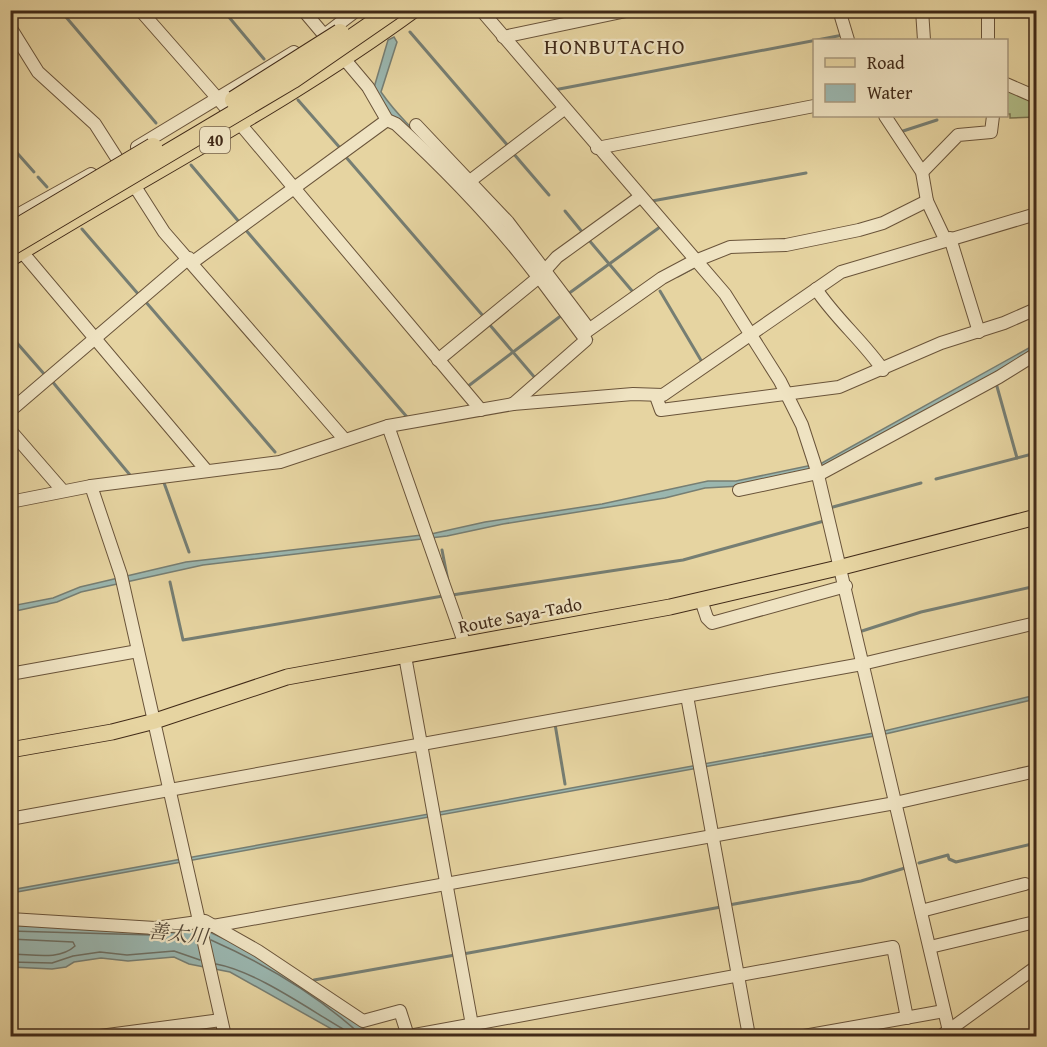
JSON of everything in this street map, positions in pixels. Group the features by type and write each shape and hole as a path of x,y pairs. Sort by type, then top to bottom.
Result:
{"highway":[{"path":"10,232 285,69 372,10"},
{"path":"14,253 292,79 393,10"}],"main road":[{"name":"40","path":"14,253 241,125 346,59 414,10"},
{"name":"Route Saya-Tado","path":"10,750 154,722 287,676 701,600 842,567 1036,517"}],"street":[{"path":"140,10 241,125 481,410"},
{"path":"303,10 368,87 387,120 396,124 466,183"},
{"path":"10,219 117,159 324,34 357,10"},
{"path":"481,10 597,148 725,294 752,334 802,425 817,470 842,567 862,664 930,947 944,1011 943,1035"},
{"path":"503,37 630,10"},
{"path":"840,10 848,39"},
{"path":"922,10 924,39"},
{"path":"988,10 988,39"},
{"path":"10,27 38,72 95,124 164,232 191,260 345,440"},
{"path":"1008,85 1036,97"},
{"path":"597,148 813,106"},
{"path":"466,183 564,109"},
{"path":"886,117 922,172 927,201 948,238 979,332"},
{"path":"922,172 958,135 991,132 993,117"},
{"path":"10,411 94,338 191,260 387,120"},
{"path":"416,125 541,274 586,332 586,339 513,404"},
{"path":"438,360 541,274 557,257 640,197"},
{"path":"586,332 662,278 730,247 786,245 859,230 883,223 927,201"},
{"path":"10,502 91,486 280,462 388,426 513,404 663,395 841,272 948,238 1036,214"},
{"path":"10,239 14,253 94,338 206,470"},
{"path":"816,289 829,308 866,346 883,370"},
{"path":"657,395 661,410 838,387 883,370 941,343 979,332 1036,309"},
{"path":"739,490 817,470 999,377 1036,354"},
{"path":"388,426 465,645"},
{"path":"10,430 16,444 63,491"},
{"path":"91,486 122,580 186,860 204,925 210,970 225,1036"},
{"path":"701,600 707,618 712,622 846,586"},
{"path":"10,819 862,664 1036,623"},
{"path":"10,674 138,651"},
{"path":"405,656 473,1030"},
{"path":"687,696 749,1036"},
{"path":"10,919 154,928 204,925 447,885 895,803 1036,771"},
{"path":"921,911 1025,884"},
{"path":"930,947 1035,922"},
{"path":"204,925 258,951 363,1021 400,1011 408,1036 473,1030 893,947 907,1018"},
{"path":"943,1035 1036,967"},
{"path":"804,1036 944,1011"},
{"path":"100,1036 140,1034 221,1020"}],"green space":[{"path":"1008,88 1036,101 1036,117 1010,118 1008,114"}],"water":[{"path":"394,37 397,42 381,92 412,129 470,185 593,340 503,227 387,114 373,91 388,40"},
{"path":"1036,344 1036,350 1021,356 1005,368 824,468 741,486 705,488 665,498 503,524 447,536 203,565 81,592 57,602 11,612 11,606 53,598 80,587 186,562 431,534 485,522 602,504 708,481 736,481 822,463"},
{"path":"1036,695 1036,699 885,734 884,731"},
{"path":"874,733 874,736 11,893 11,890"},
{"name":"善太川","path":"10,925 177,933 205,930 242,947 343,1011 372,1036 344,1036 230,972 189,964 174,957 128,961 101,958 74,962 66,967 52,969 11,967"}],"waterway":[{"path":"60,10 156,123"},
{"path":"223,10 264,59"},
{"path":"410,32 509,147"},
{"path":"822,39 843,35"},
{"path":"554,90 813,41"},
{"path":"298,100 341,149"},
{"path":"900,132 937,120"},
{"path":"10,145 34,172"},
{"path":"513,153 549,195"},
{"path":"345,156 484,317"},
{"path":"191,165 240,223"},
{"path":"652,201 806,173"},
{"path":"38,177 47,187"},
{"path":"565,211 583,233"},
{"path":"568,294 660,227"},
{"path":"244,228 407,417"},
{"path":"82,229 139,295"},
{"path":"588,239 633,292"},
{"path":"678,276 695,267"},
{"path":"660,291 702,362"},
{"path":"145,301 275,452"},
{"path":"467,387 562,315"},
{"path":"489,324 536,379"},
{"path":"10,335 45,375"},
{"path":"51,380 130,475"},
{"path":"996,383 1017,458"},
{"path":"10,448 18,447"},
{"path":"936,479 1036,453"},
{"path":"163,480 189,552"},
{"path":"833,507 921,483"},
{"path":"452,595 683,560 824,521"},
{"path":"442,550 448,581"},
{"path":"170,582 183,640 443,596"},
{"path":"862,631 921,612 1036,586"},
{"path":"555,724 565,784"},
{"path":"919,863 948,855 949,859 956,862 1036,843"},
{"path":"729,905 861,881 905,868"},
{"path":"463,954 721,907"},
{"path":"314,980 455,955"}],"district":[{"name":"HONBUTACHO","path":"615,46"}]}
